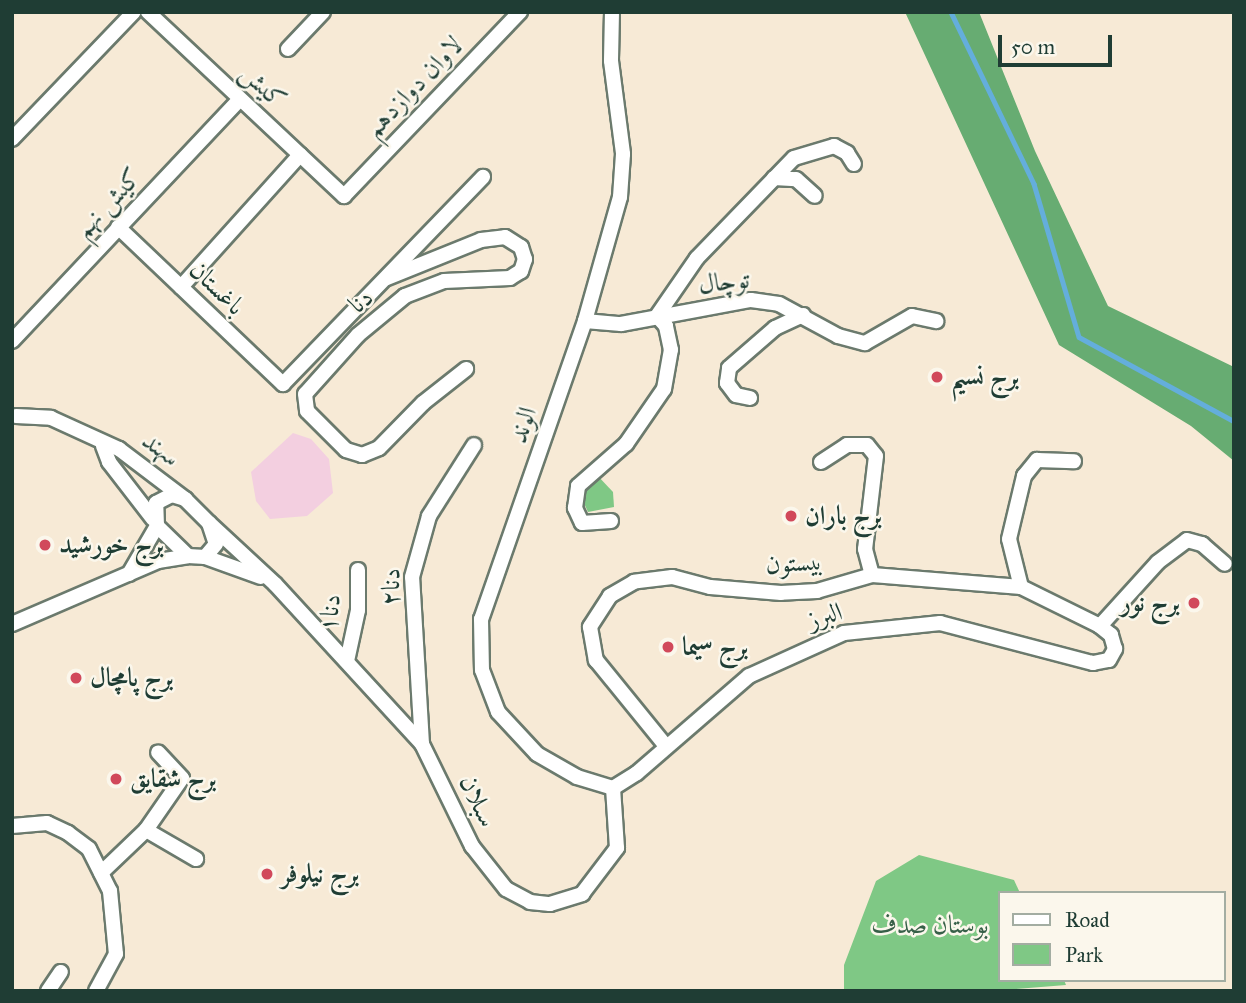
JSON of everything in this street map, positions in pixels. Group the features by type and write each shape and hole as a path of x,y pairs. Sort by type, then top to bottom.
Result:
{"street":[{"path":"12,139 134,12"},
{"name":"کیش","path":"148,12 344,197"},
{"path":"288,49 323,12"},
{"name":"لاوان دوازدهم","path":"344,197 520,12"},
{"name":"الوند","path":"612,12 611,61 623,154 620,197 585,321 481,620 482,670 498,712 537,754 577,777 613,789"},
{"name":"کیش نهم","path":"12,341 240,99"},
{"path":"611,521 582,523 575,508 578,486 626,444 664,389 671,350 666,326 656,316 697,258 794,158 814,149 834,146 847,153 854,164"},
{"path":"181,287 300,155"},
{"path":"387,278 483,177"},
{"path":"774,178 796,179 816,196"},
{"name":"باغستان","path":"118,227 283,384 387,278"},
{"name":"دنا","path":"387,278 481,240 505,237 521,247 525,259 521,271 510,278 444,281 405,296 358,335 305,394 307,411 346,450 362,454 379,448 423,403 466,369"},
{"name":"توچال","path":"585,321 621,324 751,300 803,315 855,342 865,343 912,316 936,321"},
{"path":"750,398 736,395 727,383 729,368 766,335 803,315"},
{"name":"سهند","path":"14,417 51,418 103,446 132,456 186,499 209,523"},
{"name":"دنا۲","path":"422,744 412,577 429,516 474,445"},
{"path":"821,462 847,445 867,445 876,456 865,549 872,575"},
{"name":"سهند","path":"103,446 109,462 155,522 188,556"},
{"path":"1021,587 1009,539 1024,475 1037,460 1074,461"},
{"path":"128,575 155,522 156,503 163,497 186,499"},
{"path":"205,557 216,544 209,523"},
{"name":"سبلان","path":"209,523 275,584 422,744 472,846 506,889 530,902 550,904 582,894 605,870 617,848 613,789"},
{"path":"1100,626 1157,562 1187,540 1202,544 1225,564"},
{"path":"16,617 158,561 188,556"},
{"name":"سبلان","path":"188,556 233,564 275,584"},
{"name":"دنا۱","path":"347,661 358,610 358,570"},
{"name":"بیستون","path":"666,746 596,660 590,627 610,596 634,582 672,577 710,587 780,593 817,591 872,575 1021,587 1100,626"},
{"name":"البرز","path":"613,789 749,676 844,632 940,623 1093,663 1109,660 1115,649 1111,635 1100,626"},
{"path":"101,873 146,830 182,778 158,752"},
{"path":"12,826 47,823 68,833 89,849 110,891 116,954 96,991"},
{"path":"146,830 196,859"},
{"path":"48,991 61,972"}],"shaded area":[{"path":"293,433 311,439 329,459 333,493 307,516 270,519 256,501 251,472"}],"green space":[{"path":"905,12 979,12 1035,151 1108,306 1234,367 1234,461 1191,426 1059,345"},
{"path":"596,474 613,492 614,507 588,512 583,501 586,484"},
{"name":"بوستان صدف","path":"919,855 1014,880 1019,891 998,891 998,982 1065,982 1066,985 992,991 844,991 844,965 876,881"}],"waterway":[{"path":"951,12 1034,184 1079,337 1234,421"}],"place":[{"name":"برج نسیم","path":"937,377"},
{"name":"برج باران","path":"791,516"},
{"name":"برج خورشید","path":"45,545"},
{"name":"برج نور","path":"1194,603"},
{"name":"برج سیما","path":"668,647"},
{"name":"برج پامچال","path":"76,678"},
{"name":"برج شقایق","path":"116,779"},
{"name":"برج نیلوفر","path":"267,874"}]}
